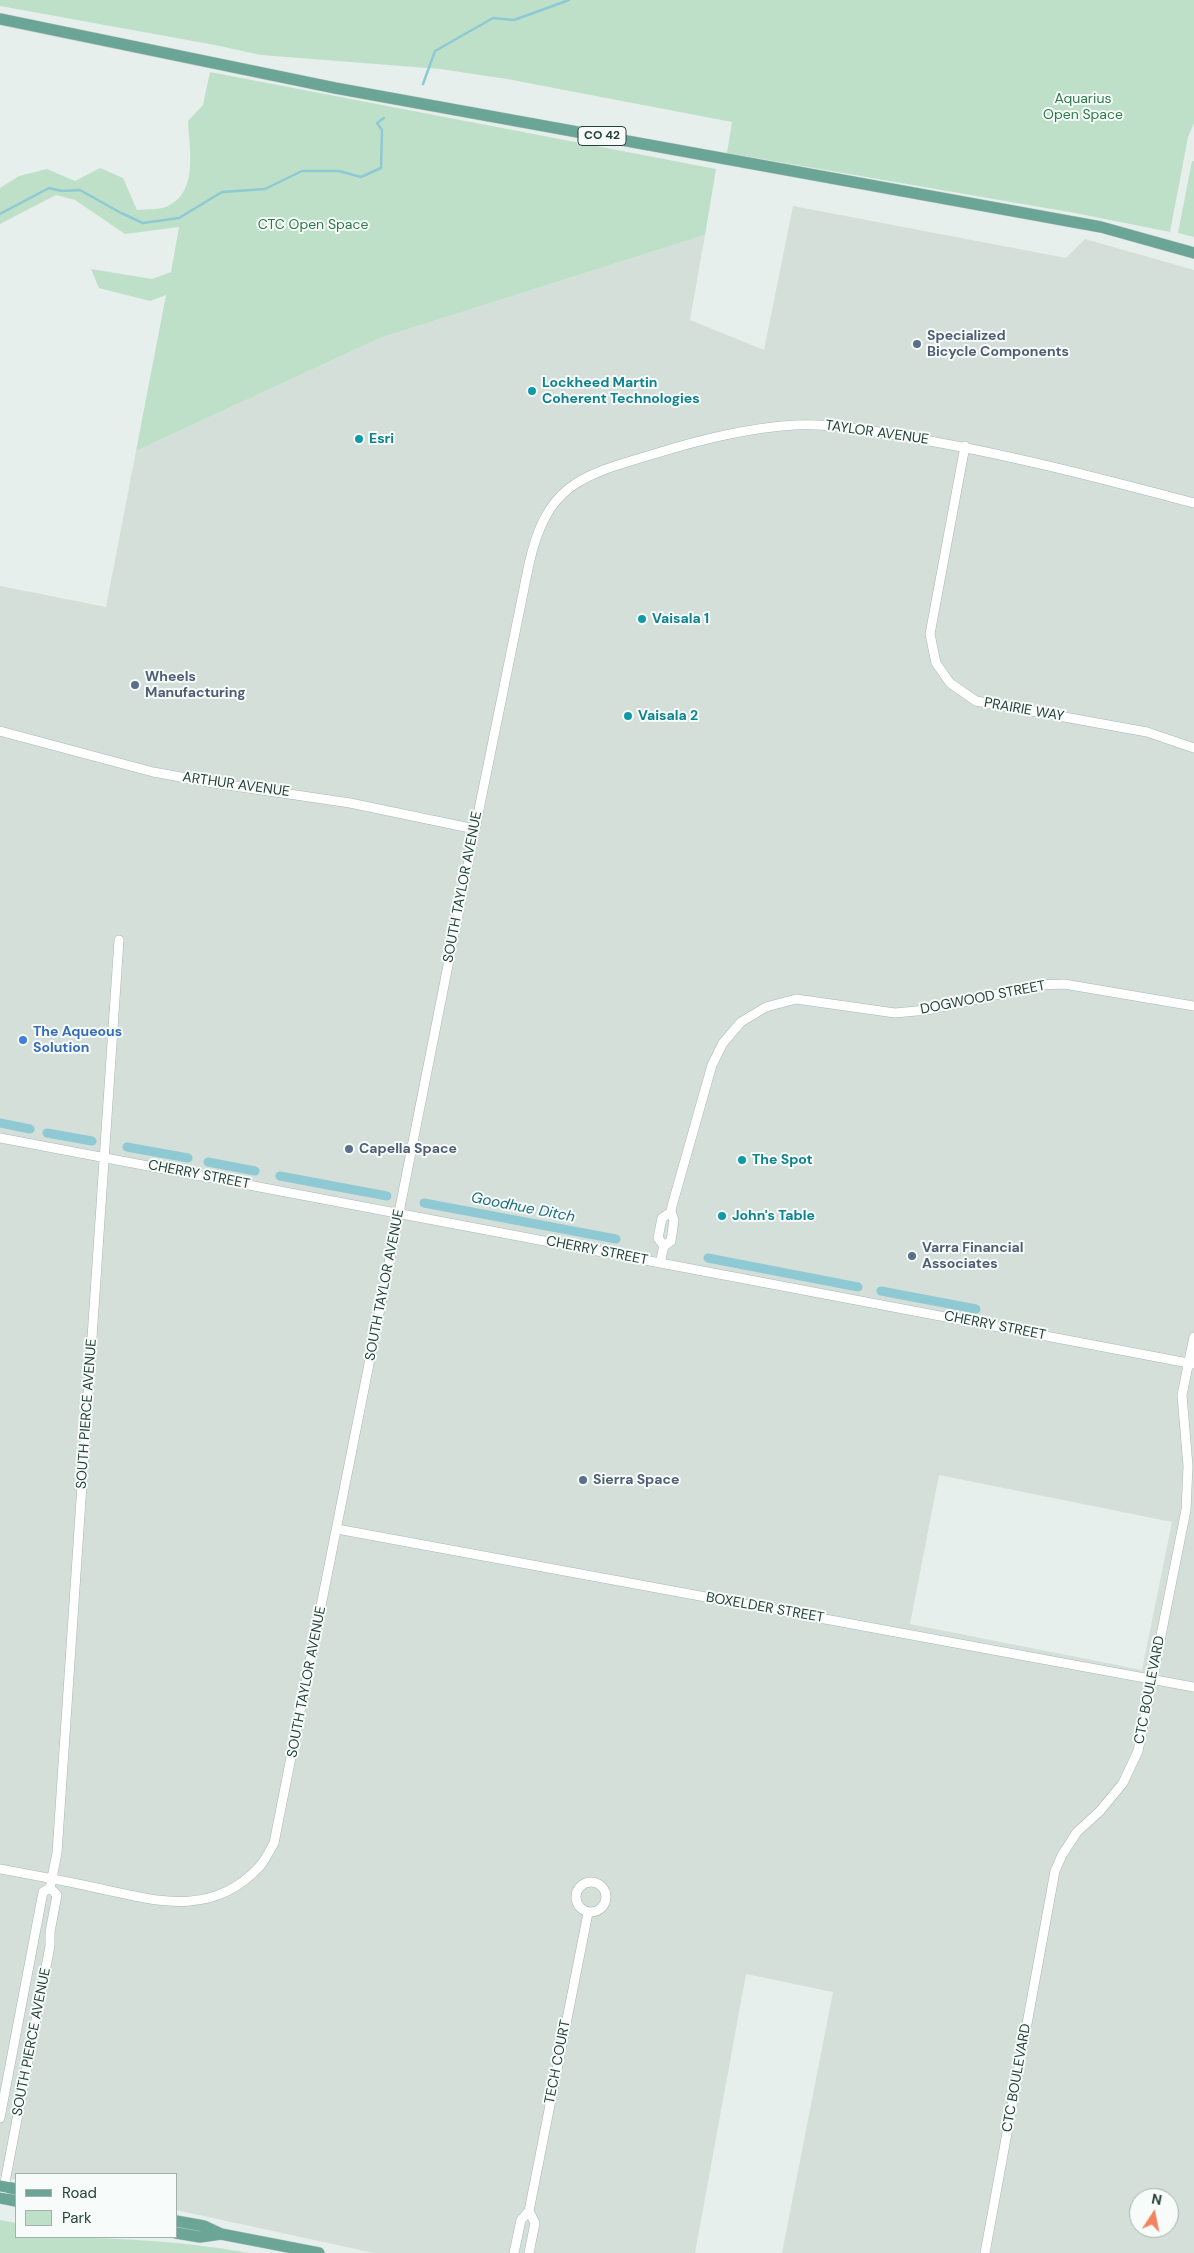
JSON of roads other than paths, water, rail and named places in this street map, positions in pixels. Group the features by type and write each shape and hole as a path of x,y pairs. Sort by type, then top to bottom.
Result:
{"main road":[{"name":"CO 42","path":"0,19 335,88 1101,227 1194,253"},
{"path":"1,2192 15,2189"},
{"path":"1,2192 15,2200"},
{"path":"178,2221 204,2226 221,2234 319,2253"},
{"path":"178,2233 200,2237 221,2234"}],"street":[{"name":"TAYLOR AVENUE","path":"564,492 592,473 733,433 768,428 825,425 965,446 1037,462 1194,503"},
{"name":"PRAIRIE WAY","path":"965,446 930,634 936,663 950,683 976,701 1147,732 1194,748"},
{"name":"SOUTH TAYLOR AVENUE","path":"0,1869 165,1902 200,1902 224,1893 260,1865 274,1843 278,1831 475,829 534,546 546,514 564,492"},
{"name":"ARTHUR AVENUE","path":"0,731 153,772 350,803 475,829"},
{"name":"SOUTH PIERCE AVENUE","path":"0,2118 43,1892 50,1888 58,1843 119,940"},
{"name":"DOGWOOD STREET","path":"660,1263 664,1246 658,1238 662,1218 671,1212 712,1065 723,1043 741,1022 766,1007 796,999 902,1012 927,1010 1040,985 1064,984 1194,1006"},
{"name":"CHERRY STREET","path":"0,1138 1191,1363"},
{"name":"CTC BOULEVARD","path":"985,2253 1055,1871 1062,1854 1077,1832 1100,1811 1123,1783 1138,1751 1186,1510 1188,1466 1182,1395 1191,1363 1194,1337"},
{"name":"BOXELDER STREET","path":"337,1529 1194,1686"},
{"name":"SOUTH PIERCE AVENUE","path":"1,2192 50,1946 50,1932 57,1895 50,1888"},
{"name":"TECH COURT","path":"514,2253 521,2220 529,2211 588,1913"},
{"name":"TECH COURT","path":"529,2211 535,2223 529,2253"}],"waterway":[{"path":"423,84 435,51 493,18 514,20 569,0"},
{"path":"0,214 49,188 62,191 80,190 143,223 179,218 222,192 265,189 302,171 339,171 361,177 381,168 382,130 377,123 384,118"},
{"name":"Goodhue Ditch","path":"0,1123 30,1129"},
{"name":"Goodhue Ditch","path":"47,1133 92,1141"},
{"name":"Goodhue Ditch","path":"127,1147 188,1158"},
{"name":"Goodhue Ditch","path":"208,1162 255,1171"},
{"name":"Goodhue Ditch","path":"280,1176 387,1196"},
{"name":"Goodhue Ditch","path":"424,1203 616,1239"},
{"name":"Goodhue Ditch","path":"708,1258 858,1287"},
{"name":"Goodhue Ditch","path":"881,1291 976,1309"}],"place":[{"name":"Specialized Bicycle Components","path":"917,344"},
{"name":"Lockheed Martin Coherent Technologies","path":"532,391"},
{"name":"Esri","path":"359,439"},
{"name":"Vaisala 1","path":"642,619"},
{"name":"Wheels Manufacturing","path":"135,685"},
{"name":"Vaisala 2","path":"628,716"},
{"name":"The Aqueous Solution","path":"23,1040"},
{"name":"Capella Space","path":"349,1149"},
{"name":"The Spot","path":"742,1160"},
{"name":"John's Table","path":"722,1216"},
{"name":"Varra Financial Associates","path":"912,1256"},
{"name":"Sierra Space","path":"583,1480"}],"park label":[{"name":"Aquarius Open Space","path":"1083,108"},
{"name":"CTC Open Space","path":"313,225"}]}
